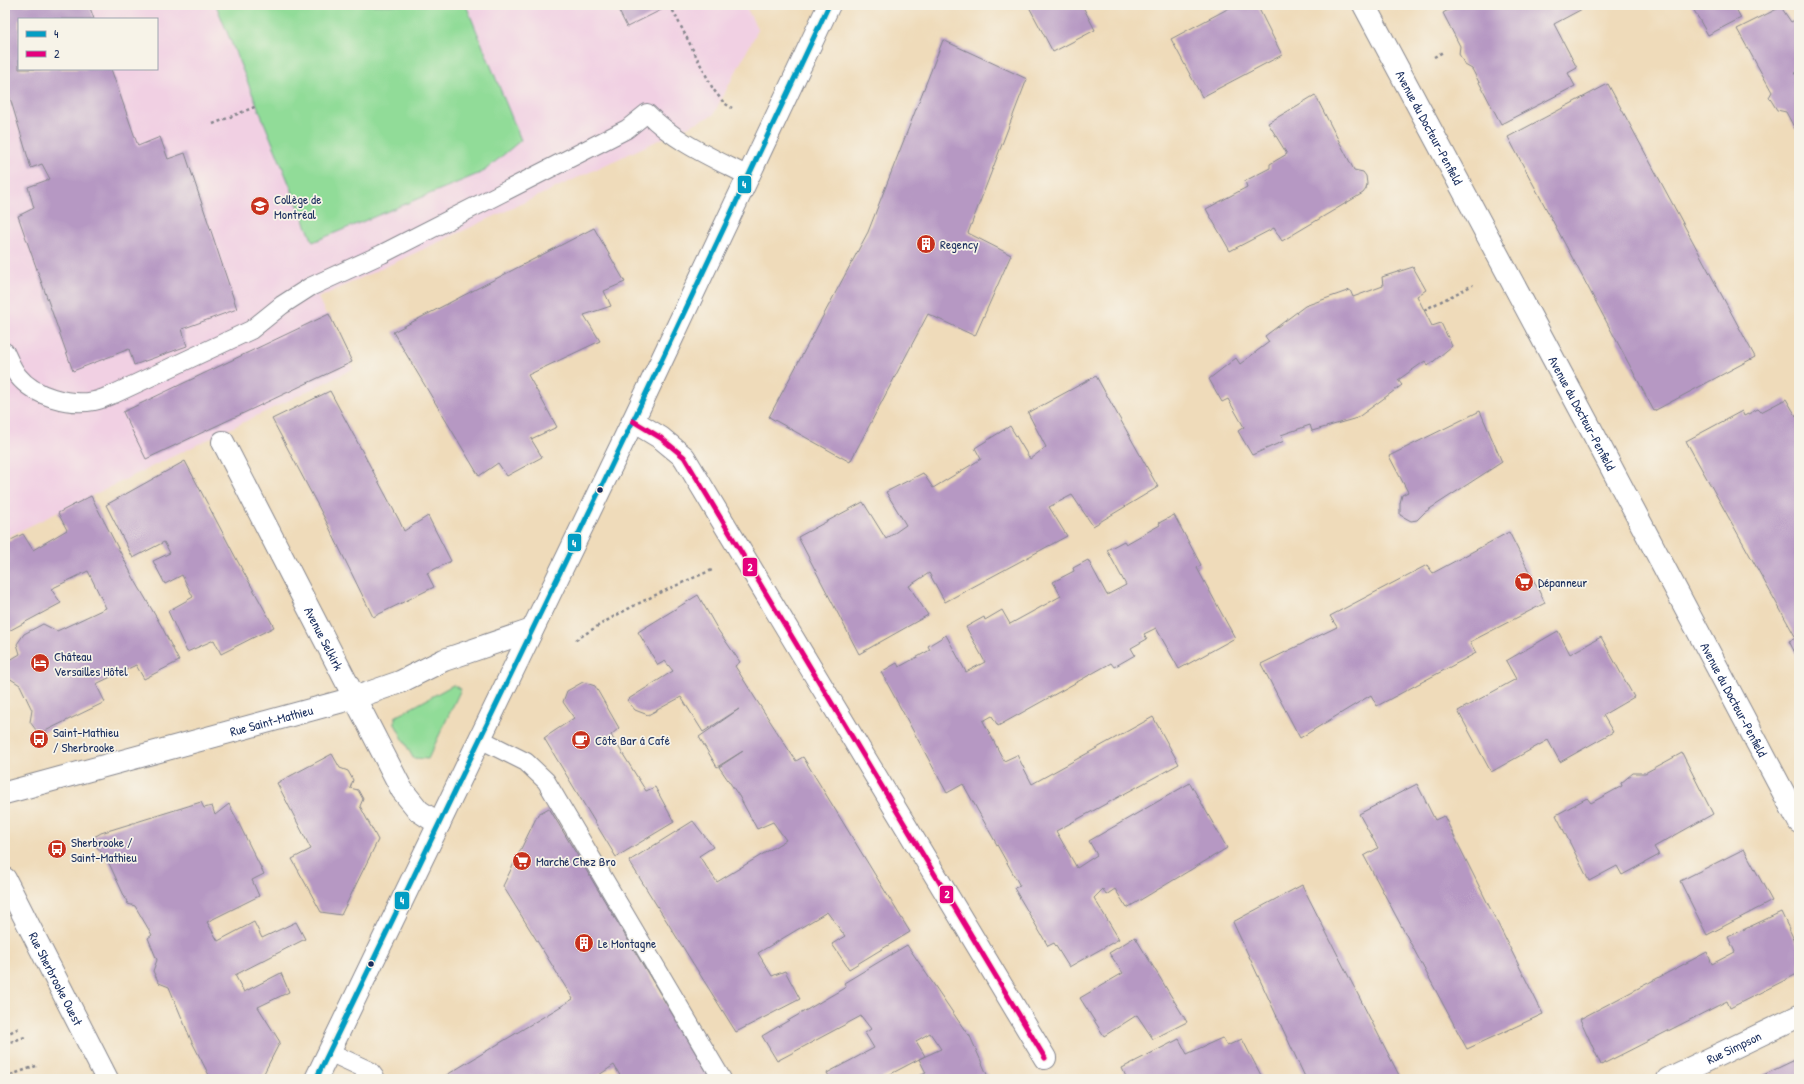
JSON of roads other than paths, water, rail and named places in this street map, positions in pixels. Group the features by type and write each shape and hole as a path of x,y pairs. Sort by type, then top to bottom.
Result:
{"main road":[{"path":"316,1079 633,421 829,5"},
{"name":"Avenue du Docteur-Penfield","path":"1364,5 1594,433 1799,822"},
{"path":"633,421 662,438 684,457 1046,1058"},
{"name":"Avenue Selkirk","path":"223,442 407,798 419,811 439,824"},
{"name":"Rue Saint-Mathieu","path":"5,793 354,698 400,682 444,660 532,630"},
{"name":"Rue Sherbrooke Ouest","path":"5,879 106,1079"},
{"name":"Rue Simpson","path":"1668,1079 1799,1016"}],"lane":[{"path":"5,352 19,377 30,387 45,395 79,403 94,401 114,394 251,330 282,305 310,287 382,254 627,129 647,114 668,132 709,156 748,176"},
{"path":"480,739 526,762 546,781 722,1079"},
{"path":"329,1052 370,1071 376,1079"}],"place":[{"name":"Collège de Montréal","path":"260,206"},
{"name":"Regency","path":"926,244"},
{"name":"Dépanneur","path":"1524,582"},
{"name":"Château Versailles Hôtel","path":"40,663"},
{"name":"Saint-Mathieu / Sherbrooke","path":"39,739"},
{"name":"Côte Bar á Café","path":"581,740"},
{"name":"Sherbrooke / Saint-Mathieu","path":"57,849"},
{"name":"Marché Chez Bro","path":"522,861"},
{"name":"Le Montagne","path":"584,943"}]}
